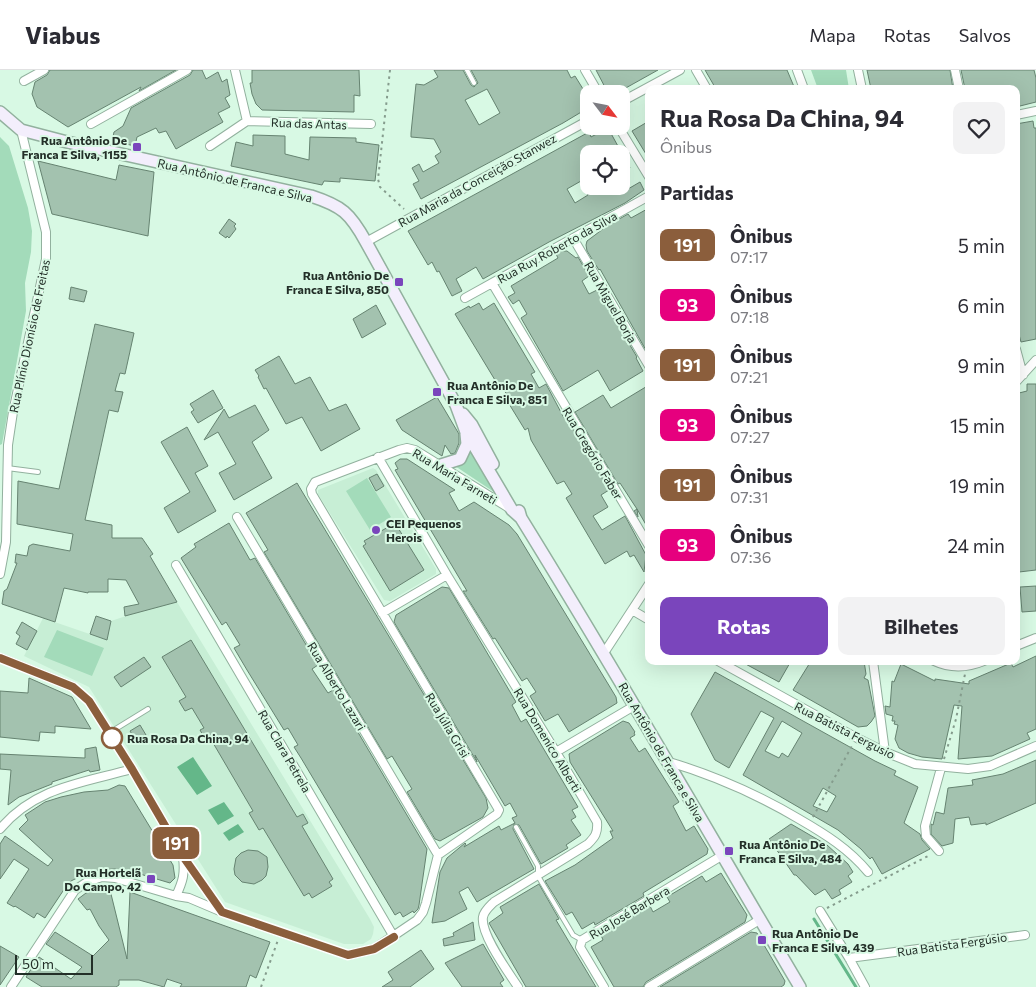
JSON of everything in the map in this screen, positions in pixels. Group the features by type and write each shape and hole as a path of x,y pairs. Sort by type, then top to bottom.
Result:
{"main road":[{"name":"Rua Antônio de Franca e Silva","path":"0,112 21,130 311,196 343,209 356,224 456,405 466,432 604,653 799,987"},
{"name":"Rua Antônio de Franca e Silva","path":"456,405 472,425 517,511"},
{"path":"441,466 460,459 467,444 466,432"}],"street":[{"path":"24,81 44,70"},
{"path":"91,124 187,70"},
{"path":"210,146 247,121 234,70"},
{"path":"585,70 594,85"},
{"path":"652,85 680,70"},
{"path":"696,70 705,85"},
{"path":"797,70 803,85"},
{"path":"858,70 861,85"},
{"path":"955,70 958,85"},
{"path":"630,97 645,89"},
{"path":"1020,114 1036,111"},
{"name":"Rua das Antas","path":"247,121 371,124"},
{"name":"Rua Maria da Conceição Stanwez","path":"366,242 580,125"},
{"name":"Rua Plínio Dionísio de Freitas","path":"0,574 6,542 7,468 13,412 46,259 47,244 46,232 21,130"},
{"path":"623,135 645,170"},
{"name":"Rua Ruy Roberto da Silva","path":"465,298 645,198"},
{"name":"Rua Miguel Borja","path":"573,238 645,359"},
{"name":"Rua Gregório Faber","path":"492,283 645,539"},
{"path":"1020,378 1036,360"},
{"path":"1020,364 1023,375"},
{"name":"Rua Maria Farneti","path":"311,488 315,482 407,448 415,450 517,511"},
{"name":"Rua Domenico Alberti","path":"378,458 446,575 556,752 597,822 598,830 595,837 588,844 494,902 487,909 483,918 485,931 518,987"},
{"name":"Rua Júlia Grisi","path":"311,488 312,494 499,810 497,814 438,855"},
{"name":"Rua Alberto Lazari","path":"237,517 438,855"},
{"name":"Rua Clara Petrela","path":"176,564 394,937"},
{"path":"382,613 446,575"},
{"path":"604,653 645,590"},
{"path":"632,610 645,618"},
{"path":"1020,644 1036,638"},
{"path":"0,658 73,687 89,701 132,769 182,855 222,912"},
{"name":"Rua Batista Fergusio","path":"725,665 857,738 915,764 941,768 968,769 990,766 1036,746"},
{"path":"874,665 885,752"},
{"path":"946,665 966,667 972,665"},
{"path":"556,752 634,706"},
{"path":"665,760 749,791 809,824 850,852 868,872"},
{"path":"939,851 926,836 925,826 941,768"},
{"path":"0,830 9,818 30,801 46,793 132,769"},
{"path":"0,816 9,818"},
{"path":"176,896 185,872 182,855"},
{"path":"13,986 70,897 75,890 87,882 102,878 114,878 189,898 222,912 348,955 374,949 417,920 423,912 438,855"},
{"name":"Rua José Barbera","path":"604,987 580,947 582,940 723,855"},
{"path":"820,911 849,958 864,987"},
{"path":"649,987 761,919"},
{"name":"Rua Batista Fergúsio","path":"849,958 1025,935"}],"lane":[{"path":"467,70 474,83"},
{"path":"7,468 38,472"},
{"path":"109,733 148,709"},
{"path":"516,827 538,866 538,876 573,935 582,940"}],"path":[{"path":"390,70 378,180 380,187 404,209"},
{"path":"941,768 956,719 966,667"},
{"path":"809,824 857,738"},
{"path":"820,911 939,851"},
{"path":"261,987 278,940"}],"shaded area":[{"path":"811,70 846,70 848,85 817,85"},
{"path":"0,137 9,146 28,208 32,231 31,252 25,283 26,311 2,444 0,445"},
{"path":"470,447 497,494 455,466"},
{"name":"CEI Pequenos Herois","path":"373,468 436,569 436,574 390,601 384,600 318,494 318,490"},
{"path":"367,478 391,517 370,530 346,491"},
{"path":"177,602 370,919 374,927 373,934 371,939 363,944 344,944 225,902 89,687 24,656 43,618 107,640 111,621"},
{"path":"57,630 104,648 92,676 44,657"},
{"path":"193,757 212,786 197,795 177,767"},
{"path":"224,802 234,816 218,825 208,810"},
{"path":"238,824 244,832 229,841 223,833"}],"building":[{"path":"50,70 176,70 68,127 37,107 32,94 35,82 47,75"},
{"path":"193,70 202,70 206,79 218,72 222,82 227,79 230,95 225,98 230,107 218,113 223,122 176,149 166,131 159,133 156,128 137,137 135,146 112,141 114,132 123,126 131,108 190,75"},
{"path":"252,70 359,70 360,96 354,95 354,112 262,110 256,104 252,94 250,83 252,83"},
{"path":"434,70 463,70 474,87 478,83 471,70 567,70 571,78 575,76 581,85 580,113 421,199 413,184 419,181 412,168 419,164 423,172 439,163 435,156 441,152 434,139 411,137 416,84 424,85 438,77","holes":["487,89 500,113 479,125 465,100"]},
{"path":"596,70 658,70 630,86 604,85"},
{"path":"705,70 787,70 793,85 714,85"},
{"path":"867,70 950,70 952,85 870,85"},
{"path":"961,70 1034,70 1036,102 1020,106 1020,85 964,85"},
{"path":"1033,121 1034,128 1036,128 1036,339 1021,342 1020,338 1020,123"},
{"path":"645,123 645,152 632,131"},
{"path":"253,135 285,136 285,154 309,160 310,137 356,138 356,142 379,145 375,181 340,178 340,182 324,181 322,185 231,166 236,142 253,146"},
{"path":"584,135 590,135 591,137 595,135 612,135 617,145 580,145 580,182 567,189 575,203 588,195 630,195 630,188 640,182 644,190 625,203 483,279 476,267 456,279 462,291 452,296 439,271 437,272 432,262 428,265 408,231"},
{"path":"38,161 116,180 119,165 154,172 148,236 52,214"},
{"path":"645,210 645,348 600,269 587,251 586,245 587,241 607,226 628,214 631,218"},
{"path":"229,219 236,224 234,226 236,229 229,238 227,236 226,238 219,233"},
{"path":"561,251 567,251 576,258 578,257 589,276 582,281 589,294 597,290 637,357 643,371 610,391 598,370 563,391 521,318 527,314 519,300 513,304 508,297 515,293 511,286 558,258 556,254"},
{"path":"71,287 87,291 84,302 69,299"},
{"path":"479,303 483,310 494,303 535,372 531,374 539,388 546,384 564,418 566,417 609,490 601,495 608,507 593,516 602,530 625,516 645,553 644,572 634,555 630,557 627,551 605,564 566,498 572,494 564,481 557,484 531,440 528,428 525,430 506,399 508,397 501,384 498,385 455,314 469,306 470,308"},
{"path":"376,305 386,324 362,338 353,319"},
{"path":"95,324 134,333 125,374 120,373 115,391 123,392 118,412 109,410 85,520 112,525 112,538 142,538 153,554 150,556 177,602 125,616 124,607 139,604 126,580 108,579 108,592 88,593 64,588 55,622 2,604 4,591 7,589 17,563 15,563 16,554 27,556 29,546 33,544 70,551 73,534 17,524 18,481 59,489"},
{"path":"279,356 295,384 310,377 329,411 346,404 360,429 321,451 302,417 286,424 266,388 264,389 255,370"},
{"path":"1027,384 1036,384 1036,570 1020,572 1020,393 1027,391"},
{"path":"645,387 645,523 620,483 618,484 575,412 603,395 611,408"},
{"path":"213,390 223,408 198,423 191,412 194,410 190,404"},
{"path":"437,397 459,434 459,443 455,453 451,454 445,445 442,456 402,430 396,420"},
{"path":"255,405 269,430 252,442 272,478 234,500 219,473 236,464 218,432 204,440 224,409 229,418"},
{"path":"187,427 208,466 195,473 216,511 178,533 164,508 190,492 161,442"},
{"path":"400,459 407,459 455,490 449,493 459,511 474,502 509,525 517,534 616,697 617,703 569,732 558,714 545,721 530,696 536,692 527,678 522,681 495,638 493,639 463,591 467,591 395,470 398,469 395,463"},
{"path":"377,474 384,486 376,491 369,478"},
{"path":"297,483 486,798 488,808 483,817 440,841 435,839 407,792 412,789 392,756 387,759 264,552 268,550 246,513"},
{"path":"229,523 250,560 255,558 318,665 312,669 328,693 333,690 427,849 419,905 414,913 413,911 403,917 400,912 395,915 294,747 298,745 288,728 284,730 234,648 240,645 226,622 222,625 181,558 196,547 194,544"},
{"path":"395,523 424,570 390,591 363,546 366,544 364,541"},
{"path":"1036,586 1036,611 1022,612 1020,587"},
{"path":"442,587 449,588 516,702 512,705 521,722 526,719 578,807 572,810 576,817 571,820 581,835 566,845 568,848 541,864 519,825 514,824 513,829 534,869 477,902 468,887 459,892 467,909 445,921 432,923 440,872 447,858 465,843 464,847 499,826 501,830 515,823 512,818 517,816 510,803 505,806 475,755 477,762 394,622 396,615"},
{"path":"96,616 111,621 107,640 90,634"},
{"path":"22,622 37,631 27,650 16,644 20,636 16,633"},
{"path":"191,640 297,817 303,814 308,823 302,826 333,879 329,882 332,886 312,898 309,893 304,896 263,828 259,830 249,813 253,811 209,736 205,739 200,730 204,728 192,708 185,711 179,701 186,697 162,657"},
{"path":"1036,656 1036,729 1027,733 1030,739 992,756 958,759 962,706 954,705 942,759 922,757 899,748 895,739 898,725 894,724 895,721 892,721 893,716 886,714 885,706 890,707 892,681 894,682 901,665 935,681 935,679 969,684 969,681 1006,665 1012,665 1013,667"},
{"path":"144,657 151,667 121,687 114,677"},
{"path":"747,665 789,665 779,682"},
{"path":"809,665 865,665 866,674 864,678 868,680 875,716 867,726 858,727 793,690"},
{"path":"715,672 896,771 894,775 918,787 904,823 920,834 922,840 930,849 882,874 872,857 870,859 838,830 743,775 774,718 761,711 729,768 715,760 691,714","holes":["782,721 802,733 788,757 782,753 779,758 765,751","823,788 836,796 827,812 813,806"]},
{"path":"29,678 72,697 91,729 55,726 55,733 40,732 39,741 0,737 0,691 28,693"},
{"path":"623,721 629,723 635,732 635,735 630,738 639,752 645,748 679,802 673,806 686,831 694,826 708,849 707,854 643,893 644,896 595,925 594,922 582,929 572,912 566,915 545,881 575,865 613,838 610,831 613,831 570,762 569,754"},
{"path":"140,725 146,735 136,741 130,731"},
{"path":"96,747 100,770 90,772 89,770 52,782 52,784 19,797 8,805 11,770 0,769 0,754 85,758 85,749"},
{"path":"1036,760 1036,803 986,825 986,823 971,825 969,817 955,819 953,843 942,846 931,834 931,824 933,825 936,812 944,814 948,788 973,785 972,780 1003,774"},
{"path":"119,785 125,786 173,865 175,878 170,883 140,874 135,876 115,869 81,874 81,876 67,885 45,918 37,913 34,918 7,903 29,869 14,859 0,879 0,844 5,836 48,866 53,860 19,829 28,820 25,815 45,802 84,792 108,790"},
{"path":"791,824 827,845 848,864 853,872 848,876 852,882 839,890 841,894 832,899 825,889 815,895 794,875 769,839"},
{"path":"248,850 258,851 267,857 268,867 266,876 254,884 242,882 235,875 236,858"},
{"path":"721,873 747,915 745,922 646,982 643,987 614,987 591,947 603,940 601,935 650,906 653,912 670,902 667,897 702,876 706,882"},
{"path":"539,884 559,919 556,920 596,987 526,987 489,923 503,913 500,907"},
{"path":"99,889 110,890 127,959 130,892 270,942 256,978 250,975 246,987 180,987 182,984 167,979 164,987 139,980 119,980 119,985 116,987 42,987 26,977 39,957 71,979 82,967 46,944 55,932 93,956 109,940 90,909 87,910 78,899 86,893"},
{"path":"473,922 475,940 444,946 443,939 454,936 453,933"},
{"path":"751,932 757,933 785,981 781,987 660,987"},
{"path":"483,944 504,980 500,983 503,987 462,987 445,963"},
{"path":"0,946 19,957 0,985"},
{"path":"421,950 434,969 410,987 382,987 393,980 388,972"}],"waterway":[{"path":"814,919 856,987"}],"bus line":[{"name":"191","path":"0,658 15,662 73,687 89,701 132,769 182,855 222,912 348,955 374,949 394,937"}],"place":[{"name":"Rua Antônio De Franca E Silva, 1155","path":"137,147"},
{"name":"Rua Antônio De Franca E Silva, 850","path":"399,282"},
{"name":"Rua Antônio De Franca E Silva, 851","path":"437,392"},
{"name":"CEI Pequenos Herois","path":"376,530"},
{"name":"Rua Rosa Da China, 94","path":"112,738"},
{"name":"Rua Antônio De Franca E Silva, 484","path":"729,851"},
{"name":"Rua Hortelã Do Campo, 42","path":"151,879"},
{"name":"Rua Antônio De Franca E Silva, 439","path":"762,940"}]}
